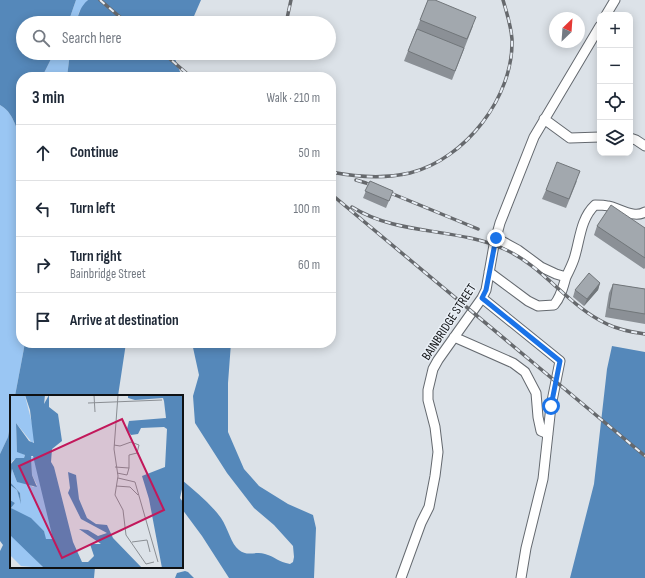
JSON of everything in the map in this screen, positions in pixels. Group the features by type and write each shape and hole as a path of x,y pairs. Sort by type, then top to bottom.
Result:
{"street":[{"path":"608,12 615,0"},
{"name":"BAINBRIDGE STREET","path":"401,578 421,523 429,507 435,476 438,452 435,427 428,400 430,379 438,360 482,298 486,290 500,223 534,137 597,31"},
{"path":"544,119 570,138 597,137"},
{"path":"633,139 645,146"},
{"path":"489,272 538,306 554,305 559,300 562,292 566,276 574,259 581,230 589,211 595,205 607,206 640,215 645,212"},
{"path":"496,238 518,250 541,268 566,276"},
{"path":"482,298 560,361 551,406 543,479 526,548 521,578"},
{"path":"454,337 513,363 525,372 536,394 541,431 548,434"}],"shaded area":[{"path":"0,0 76,0 70,16 16,16 16,60 50,60 44,72 16,72 16,125 8,112 0,105"},
{"path":"76,0 88,0 79,12 78,16 70,16"},
{"path":"88,0 201,0 194,16 78,16"},
{"path":"50,60 69,60 68,72 44,72"},
{"path":"69,60 176,60 180,72 68,72"},
{"path":"0,105 8,112 16,125 16,348 24,348 15,395 10,395 10,426 8,437 0,454"},
{"path":"612,346 645,352 645,578 570,578 594,484 607,369"},
{"path":"24,348 125,348 118,395 15,395"},
{"path":"193,348 231,348 228,383 228,432 244,469 259,486 288,504 313,515 316,528 314,578 229,578 202,536 183,510 183,481 203,498 217,513 234,544 239,550 248,554 265,554 290,564 293,562 293,546 274,525 254,508 227,473 195,423 193,396 199,375"},
{"path":"10,426 10,568 95,568 94,578 0,578 0,551 3,545 0,541 0,454 8,437"},
{"path":"185,571 194,578 175,578 177,573"}],"building":[{"path":"428,0 435,0 476,17 467,39 420,20"},
{"path":"417,29 464,48 455,71 408,51"},
{"path":"557,162 580,171 569,199 546,190"},
{"path":"370,181 393,191 389,201 365,191"},
{"path":"611,205 645,228 645,258 597,226"},
{"path":"589,273 600,283 587,299 575,290"},
{"path":"613,284 645,289 645,314 609,308"}],"railway":[{"path":"100,0 119,16"},
{"path":"288,16 291,0"},
{"path":"336,173 370,177 410,173 431,166 450,154 467,139 483,122 495,103 505,82 510,61 512,39 509,20 503,0"},
{"path":"171,60 185,72"},
{"path":"356,180 478,229"},
{"path":"336,198 645,456"},
{"path":"352,207 388,223 466,237 486,242 504,249 531,265 580,307 593,316 616,328 645,334"}],"route":[{"path":"496,238 486,290 482,298 560,361 551,406"}]}
